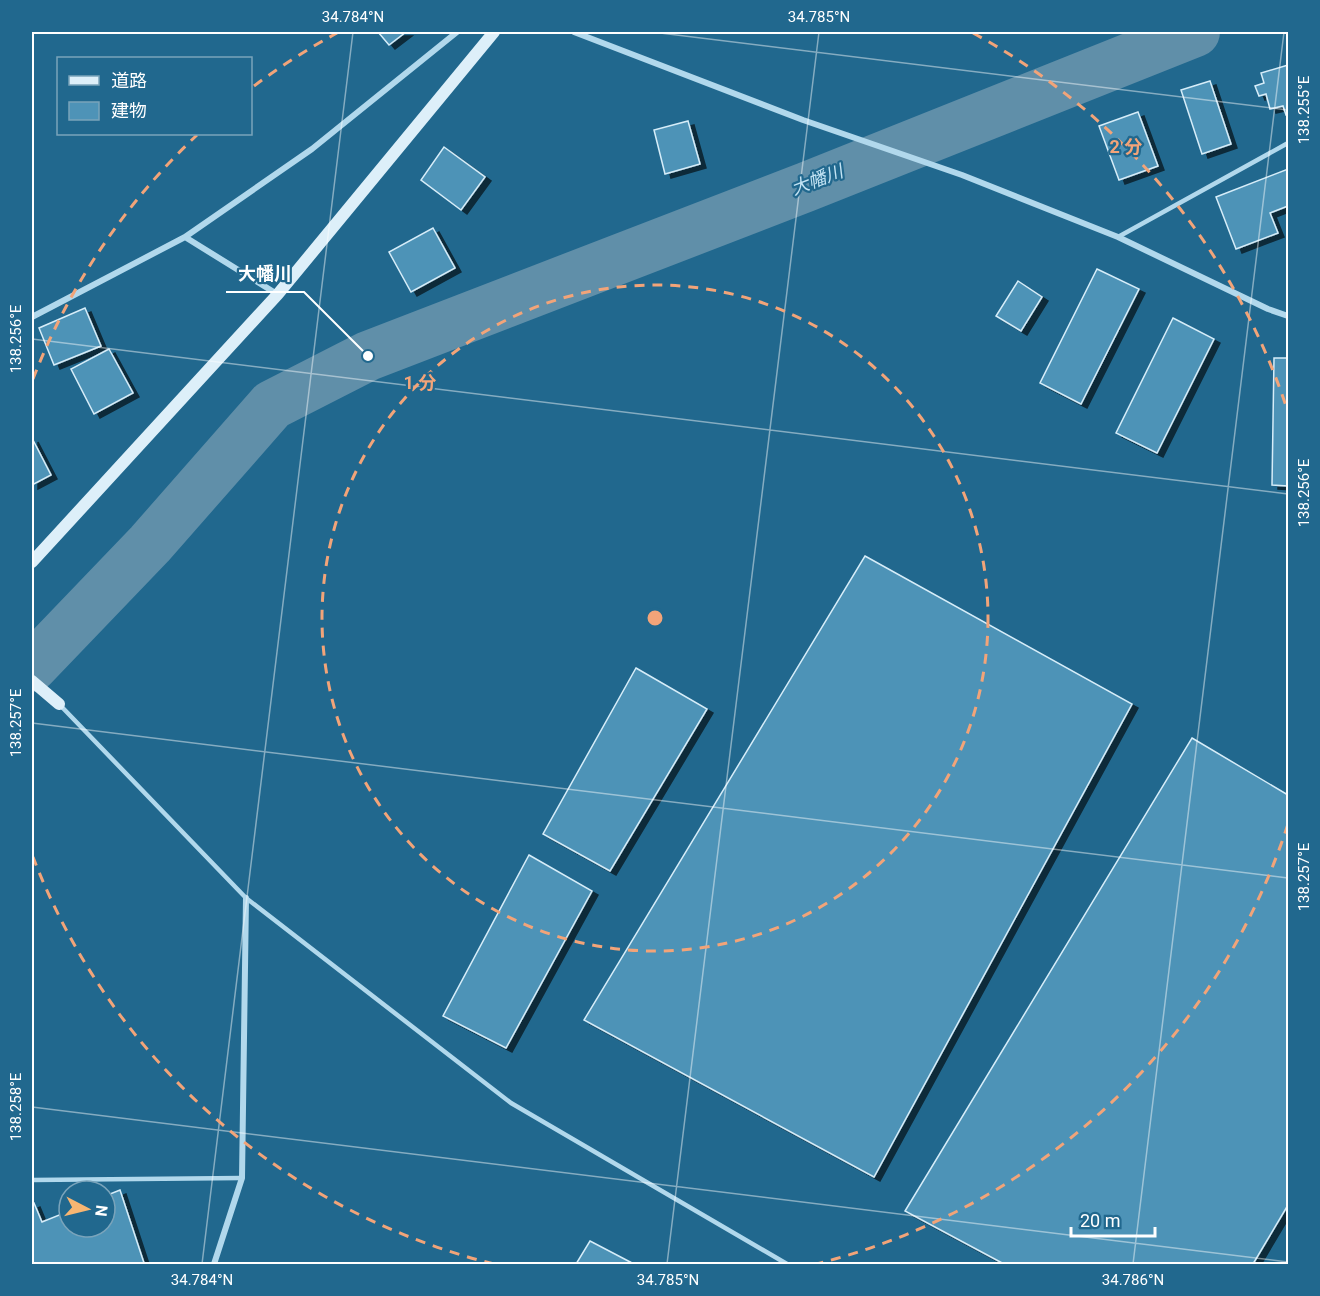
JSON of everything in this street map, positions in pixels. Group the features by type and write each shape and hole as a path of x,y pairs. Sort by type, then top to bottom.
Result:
{"street":[{"path":"32,317 185,237 312,149 458,32"},
{"path":"32,562 278,294 494,32"},
{"path":"574,32 803,120 962,175 1118,237 1268,309 1288,316"},
{"path":"185,237 278,294"},
{"path":"32,681 59,704"},
{"path":"214,1264 242,1178 246,898"}],"lane":[{"path":"1118,237 1288,143"},
{"path":"59,704 246,898 511,1103 787,1264"},
{"path":"32,1180 242,1178"}],"building":[{"path":"378,32 406,32 389,45"},
{"path":"1288,65 1288,114 1286,115 1283,106 1270,109 1266,94 1259,96 1255,86 1264,83 1261,73"},
{"path":"1210,81 1231,144 1202,154 1181,90"},
{"path":"1138,112 1158,166 1119,180 1099,126"},
{"path":"688,121 700,164 665,174 654,130"},
{"path":"444,147 485,177 461,210 421,180"},
{"path":"1288,169 1288,206 1270,213 1278,233 1236,249 1216,197"},
{"path":"433,228 455,268 411,292 389,252"},
{"path":"1097,269 1139,289 1081,404 1040,383"},
{"path":"1018,281 1042,297 1021,331 996,316"},
{"path":"85,308 101,346 54,365 39,328"},
{"path":"1173,318 1214,339 1157,453 1116,433"},
{"path":"109,349 133,393 94,414 71,369"},
{"path":"1274,358 1288,358 1288,486 1272,485"},
{"path":"32,438 51,475 32,485"},
{"path":"865,556 1132,704 874,1177 584,1020"},
{"path":"636,668 707,709 610,871 543,834"},
{"path":"1192,738 1288,795 1288,1205 1253,1264 1004,1264 905,1211"},
{"path":"529,855 592,891 506,1048 443,1016"},
{"path":"120,1190 144,1263 32,1264 32,1204 34,1203 42,1222 57,1216 57,1239 117,1239 117,1191"},
{"path":"590,1241 634,1264 576,1264"}],"waterway":[{"name":"大幡川","path":"32,667 150,544 272,405 368,356 806,187 1195,32"}],"place":[{"name":"大幡川","path":"368,356"}]}
